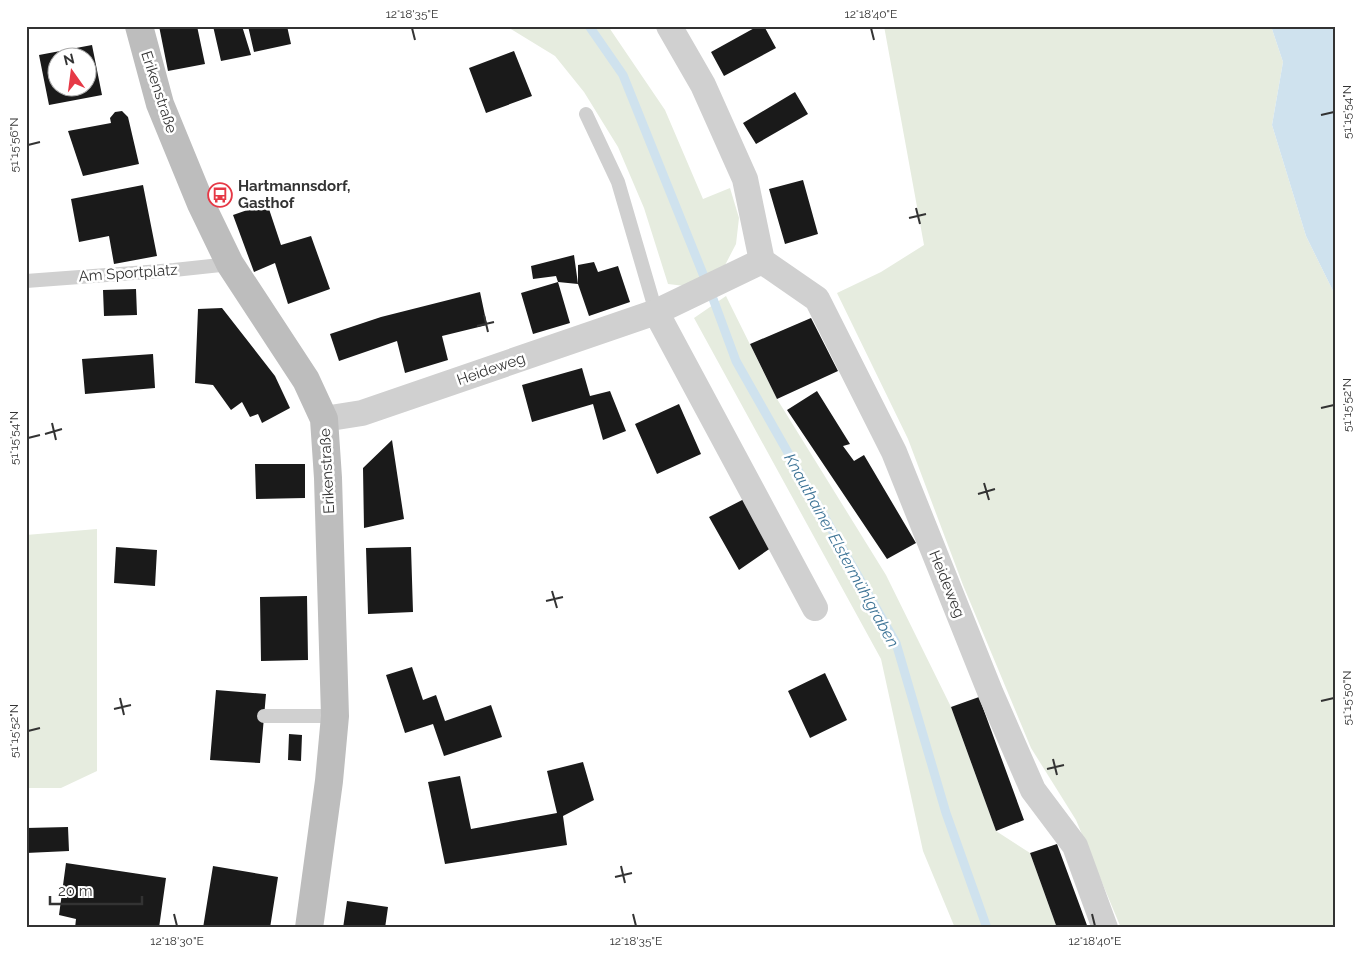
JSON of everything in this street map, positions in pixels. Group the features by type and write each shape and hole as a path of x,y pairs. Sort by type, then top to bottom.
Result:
{"street":[{"name":"Erikenstraße","path":"139,26 160,104 201,204 230,264 306,380 324,419 328,478 335,716 329,781 309,928"},
{"path":"669,26 703,85 745,179 762,261"},
{"name":"Heideweg","path":"324,419 362,413 656,312 762,261 817,298 894,452 991,694 1033,790 1075,846 1105,928"},
{"path":"656,312 815,608"}],"lane":[{"path":"586,114 618,182 656,312"},
{"name":"Am Sportplatz","path":"26,281 230,264"},
{"path":"264,716 335,716"}],"shaded area":[{"path":"506,26 608,26 665,110 703,199 730,188 739,218 736,244 723,269 685,286 668,284 644,208 618,147 584,92 555,56"},
{"path":"884,26 1271,26 1283,62 1272,125 1306,236 1335,295 1335,928 1121,928 1076,820 1031,748 963,585 908,439 837,293 881,272 924,245"},
{"path":"726,296 777,399 886,575 951,707 996,831 1030,853 1057,928 955,928 923,851 881,659 694,318"},
{"path":"97,529 97,771 61,788 26,788 26,535"}],"water":[{"path":"1271,26 1335,26 1335,295 1306,236 1272,125 1283,62"}],"building":[{"path":"159,26 197,26 205,64 168,71"},
{"path":"213,26 242,26 251,55 221,61"},
{"path":"248,26 287,26 291,44 254,52"},
{"path":"758,26 764,26 776,48 724,76 711,52"},
{"path":"92,45 93,48 76,48"},
{"path":"514,51 532,96 486,113 469,68"},
{"path":"48,53 48,98 86,98 49,105 39,55"},
{"path":"98,75 102,95 98,96"},
{"path":"795,92 808,114 756,144 743,123"},
{"path":"122,111 128,117 139,164 83,176 68,131 111,123 110,118 115,112"},
{"path":"803,180 818,234 785,244 769,189"},
{"path":"143,185 157,256 114,264 109,236 79,242 71,199"},
{"path":"267,203 281,245 311,236 330,289 288,304 275,263 254,272 233,215"},
{"path":"574,255 578,284 558,282 556,276 533,279 531,266"},
{"path":"594,262 598,272 618,266 630,302 589,316 578,284 578,265"},
{"path":"558,282 570,323 533,334 521,293"},
{"path":"136,289 137,315 104,316 103,290"},
{"path":"480,292 487,325 442,336 448,360 405,373 397,341 339,361 330,334 381,317"},
{"path":"222,308 275,376 290,408 262,423 258,414 250,417 242,402 231,410 213,385 195,383 198,309"},
{"path":"811,318 838,371 777,399 750,344"},
{"path":"153,354 155,388 85,394 82,359"},
{"path":"582,368 590,396 610,391 626,431 603,440 593,404 532,422 522,385"},
{"path":"817,391 850,444 843,446 854,461 864,455 916,543 887,559 787,410"},
{"path":"679,404 701,454 657,474 635,424"},
{"path":"392,440 404,519 364,528 363,468"},
{"path":"255,464 305,464 305,498 256,499"},
{"path":"748,497 775,545 739,570 709,517"},
{"path":"116,547 157,550 155,586 114,583"},
{"path":"411,547 413,612 368,614 366,548"},
{"path":"307,596 308,660 261,661 260,597"},
{"path":"412,667 423,700 436,695 445,721 491,705 502,737 444,756 433,724 405,733 386,675"},
{"path":"825,673 847,720 810,738 788,691"},
{"path":"216,690 266,694 260,763 210,760"},
{"path":"979,697 1024,820 996,831 951,707"},
{"path":"289,734 302,735 301,761 288,760"},
{"path":"583,762 594,800 563,816 567,845 445,864 428,782 460,776 471,829 557,813 547,771"},
{"path":"68,827 69,851 26,853 26,828"},
{"path":"1057,844 1088,928 1057,928 1030,853"},
{"path":"66,863 166,878 159,928 75,928 76,919 59,915"},
{"path":"213,866 278,877 270,928 203,928"},
{"path":"347,901 388,907 385,928 343,928"}],"waterway":[{"name":"Knauthainer Elstermühlgraben","path":"589,26 623,75 705,279"},
{"name":"Knauthainer Elstermühlgraben","path":"712,296 736,361 896,643 946,813 987,928"}],"place":[{"name":"Hartmannsdorf, Gasthof","path":"220,195"}]}
